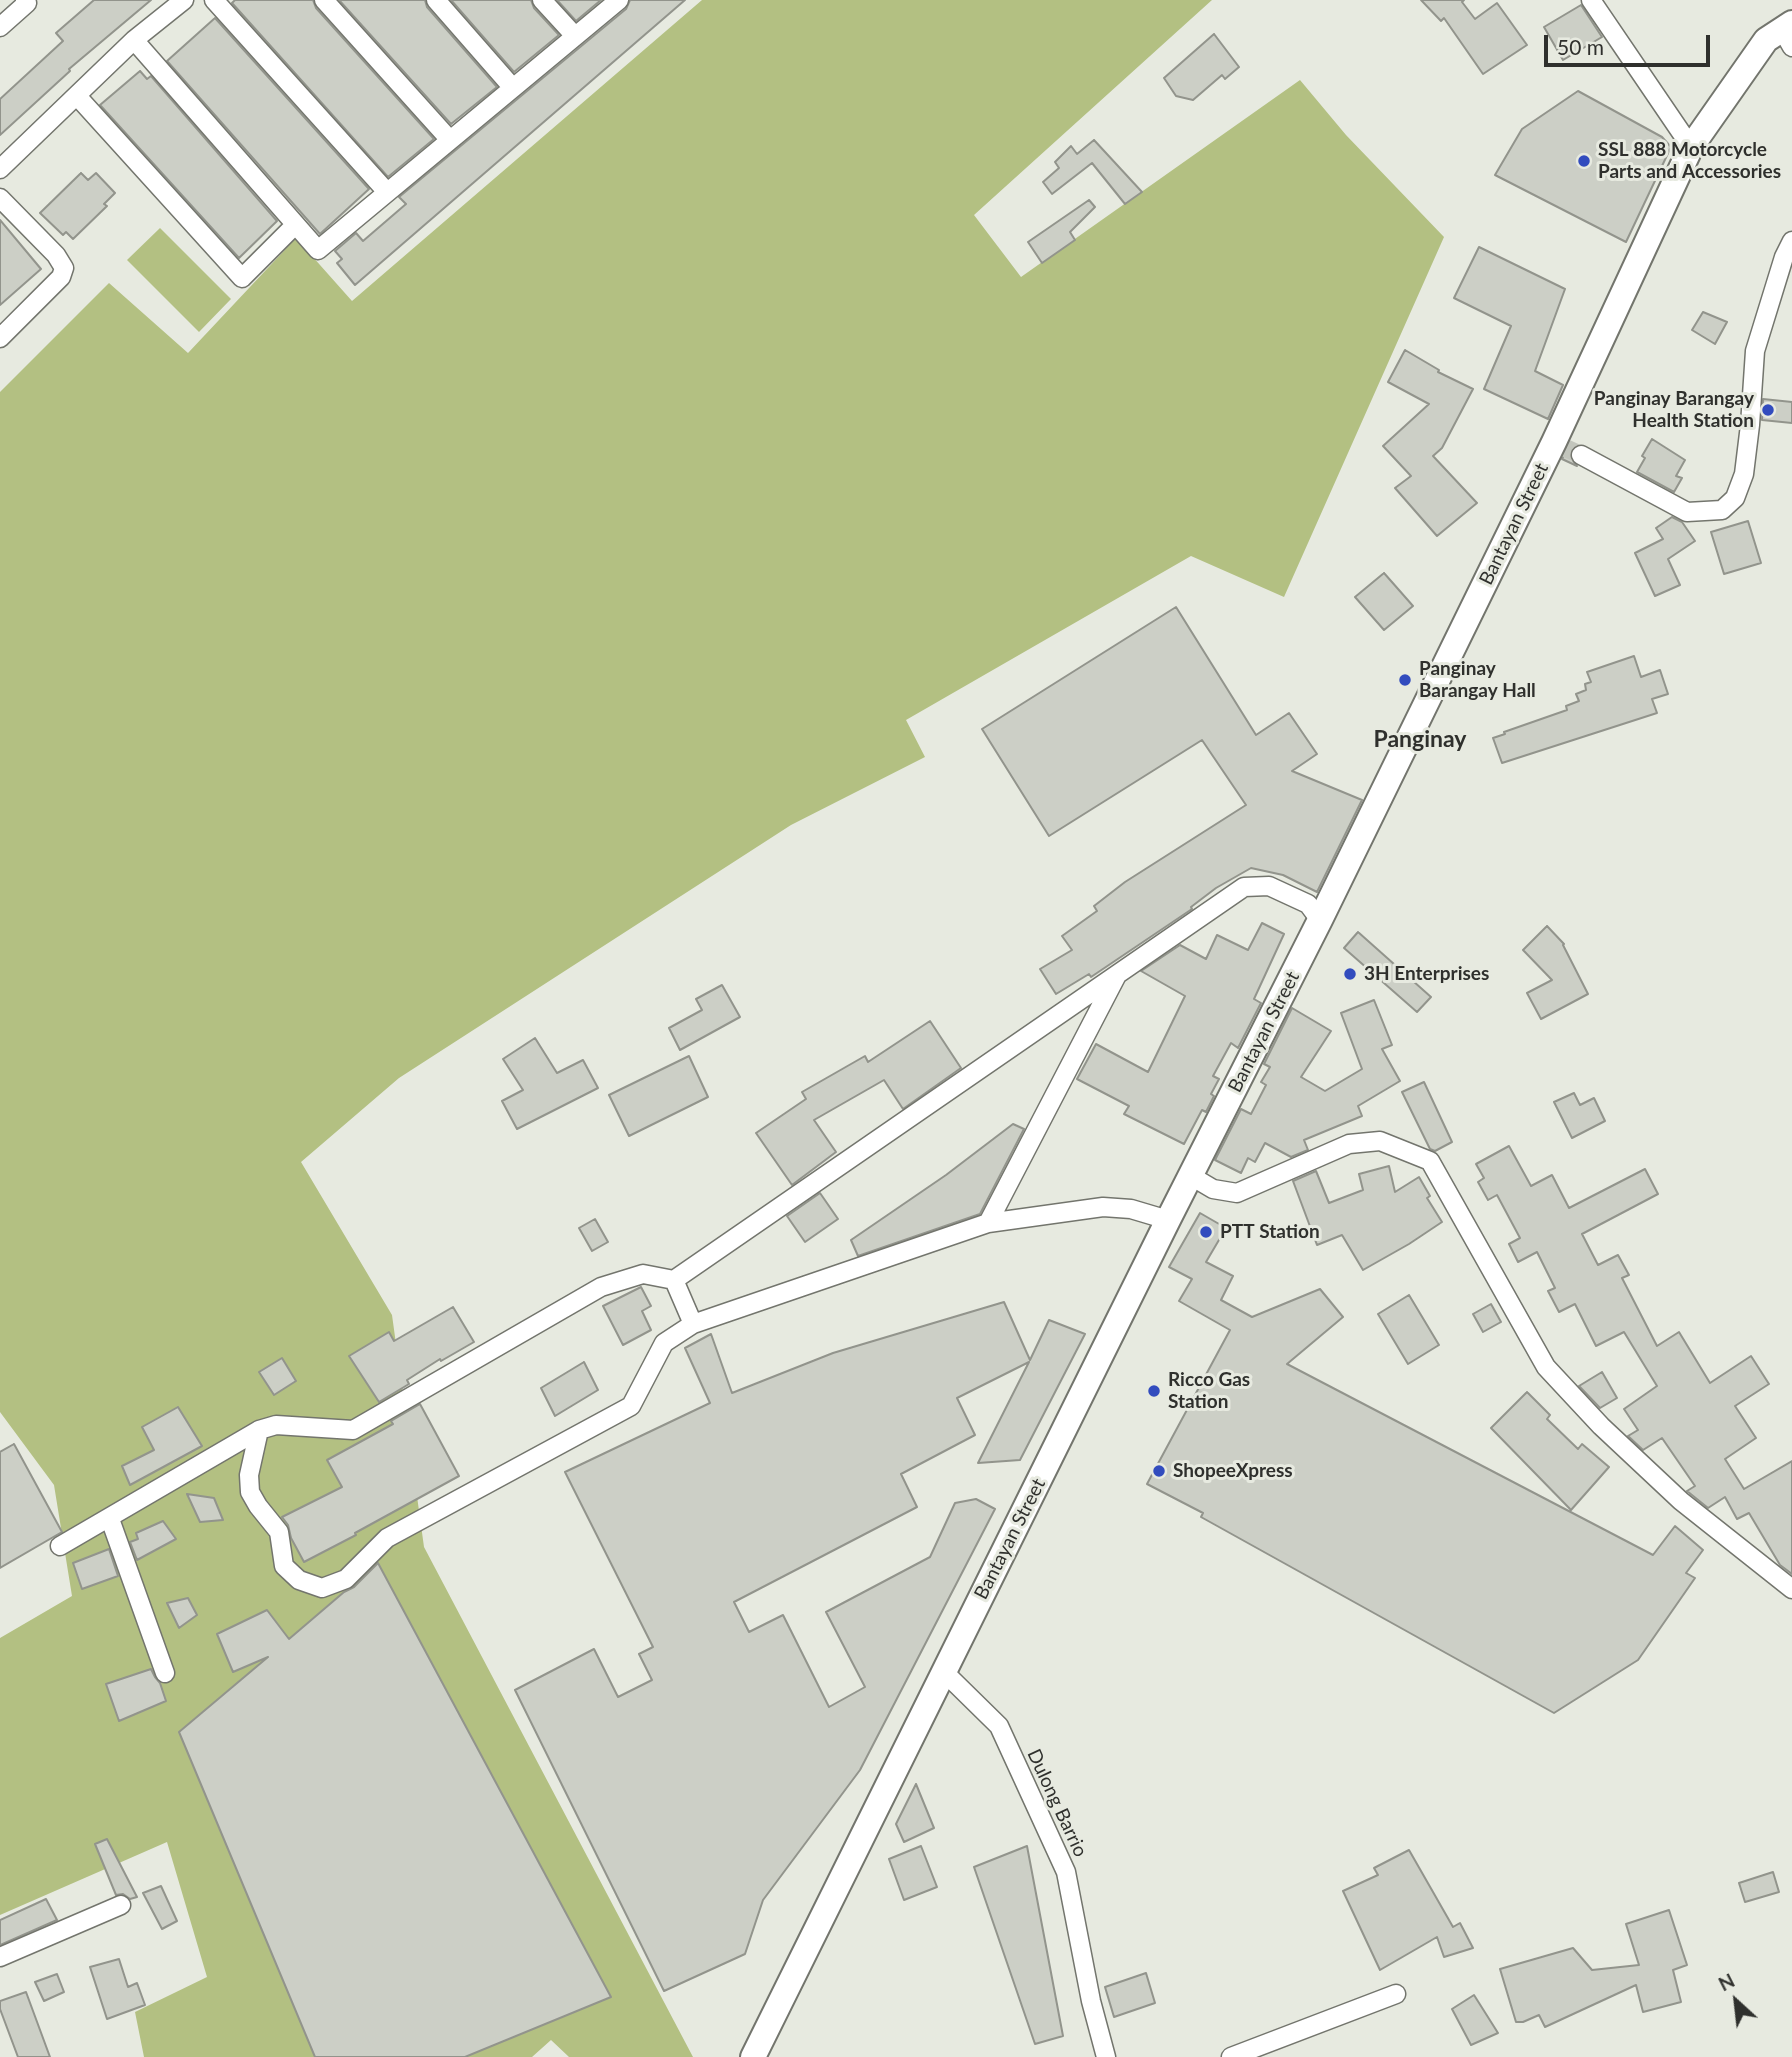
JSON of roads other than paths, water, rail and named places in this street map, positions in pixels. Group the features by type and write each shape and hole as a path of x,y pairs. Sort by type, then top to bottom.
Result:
{"main road":[{"name":"Bantayan Street","path":"753,2057 1168,1220 1558,444 1691,147 1766,40 1788,32"}],"street":[{"path":"0,27 27,3 26,0"},
{"path":"0,169 134,40 184,0"},
{"path":"214,0 387,192"},
{"path":"324,0 450,140"},
{"path":"436,0 513,88"},
{"path":"542,0 575,36"},
{"path":"134,40 318,250 619,0"},
{"path":"1591,0 1691,147"},
{"path":"77,96 242,278 295,225"},
{"path":"0,198 56,255 64,268 61,277 4,326"},
{"path":"1581,455 1687,512 1722,510 1735,498 1744,474 1755,351 1784,257 1792,241"},
{"path":"60,1546 259,1430 276,1424 353,1430 601,1287 643,1275 674,1280 1244,887 1269,886 1308,904 1320,920"},
{"path":"988,1223 1118,972"},
{"path":"1191,1177 1213,1189 1237,1193 1349,1144 1380,1141 1430,1161 1546,1367 1601,1426 1681,1501 1792,1589"},
{"path":"259,1430 249,1475 250,1492 279,1532 284,1566 299,1580 323,1588 346,1579 387,1538 631,1406 664,1343 694,1324 988,1223 1103,1207 1131,1209 1168,1220"},
{"path":"674,1280 694,1324"},
{"path":"110,1519 165,1672"},
{"name":"Dulong Barrio","path":"943,1671 999,1726 1066,1872 1091,2001 1106,2057"},
{"path":"0,1957 121,1905"},
{"path":"1231,2057 1396,1994"}],"tunnel":[{"path":"1561,446 1581,455"}],"place":[{"name":"SSL 888 Motorcycle Parts and Accessories","path":"1584,161"},
{"name":"Panginay Barangay Health Station","path":"1768,410"},
{"name":"Panginay Barangay Hall","path":"1405,680"},
{"name":"3H Enterprises","path":"1350,974"},
{"name":"PTT Station","path":"1206,1232"},
{"name":"Ricco Gas Station","path":"1154,1391"},
{"name":"ShopeeXpress","path":"1159,1471"}],"district":[{"name":"Panginay","path":"1420,740"}]}
